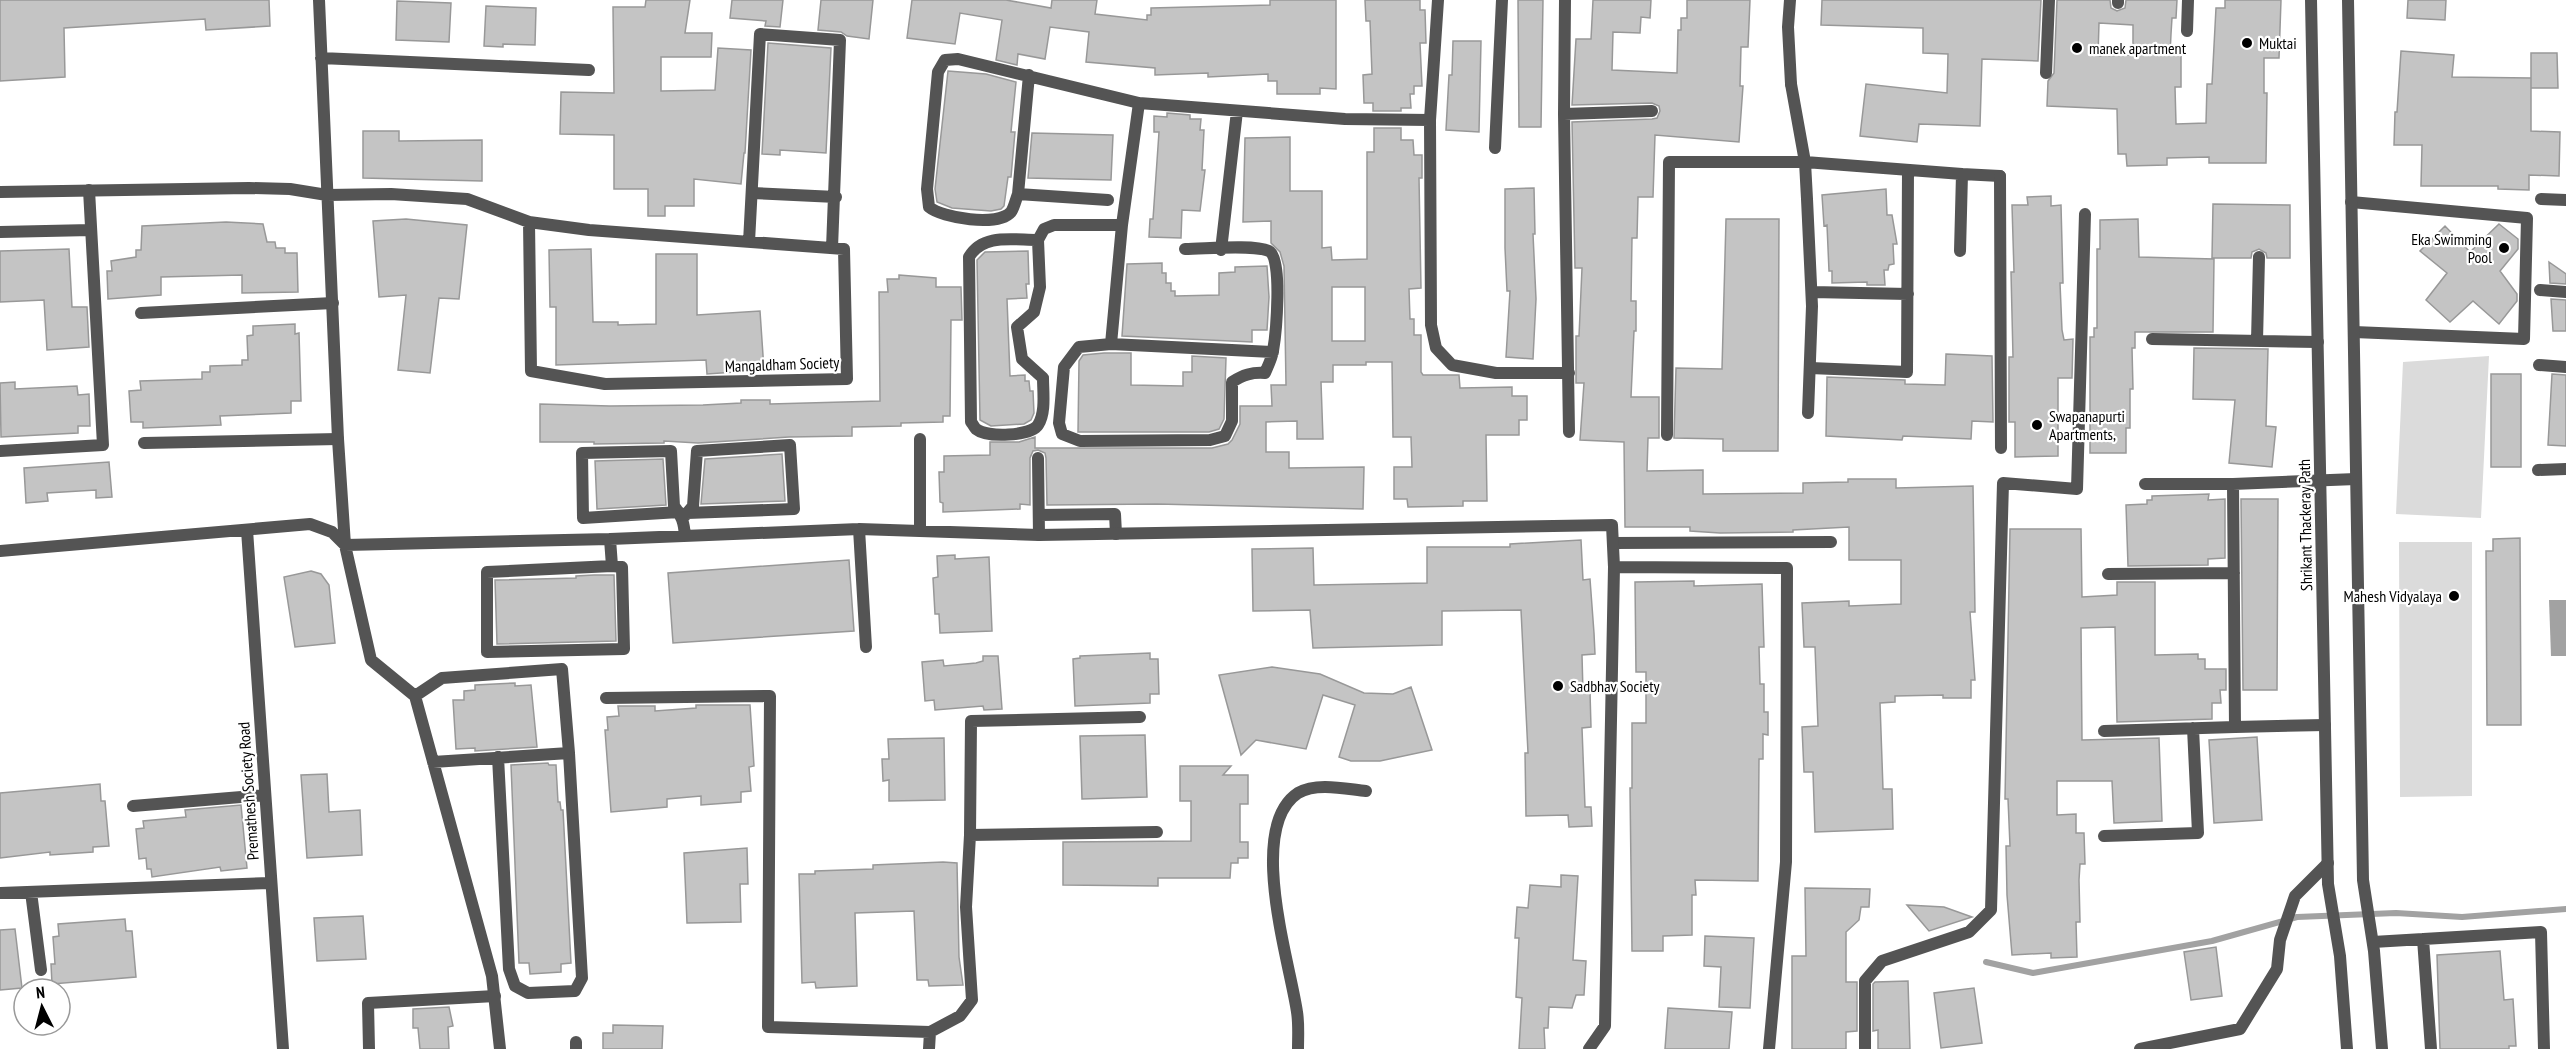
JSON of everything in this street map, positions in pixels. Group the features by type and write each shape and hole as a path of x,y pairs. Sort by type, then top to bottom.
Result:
{"street":[{"path":"319,0 338,439 345,545 371,660 415,696 492,976 500,1049"},
{"path":"1438,0 1430,120 1431,325 1436,348 1452,365 1496,373 1569,373"},
{"path":"1495,148 1502,0"},
{"path":"1565,0 1564,114 1569,432"},
{"path":"1790,0 1788,27 1791,84 1805,162 1812,292 1808,412"},
{"path":"2046,74 2049,0"},
{"path":"2187,32 2188,0"},
{"name":"Shrikant Thackeray Path","path":"2311,0 2328,884 2336,930 2347,1049"},
{"path":"2348,0 2363,880 2373,942 2382,1049"},
{"path":"0,192 259,188 290,189 327,195 391,194 467,199 529,222 589,230 750,242 832,248 836,197 840,40 760,34 750,242"},
{"path":"321,58 589,70"},
{"path":"1029,75 1018,194 1011,212 1000,219 953,218 936,213 929,207 927,189 938,72 945,60 958,59 1029,75 1139,103 1345,119 1430,120"},
{"path":"1111,344 1122,225 1139,103"},
{"path":"1221,250 1236,111"},
{"path":"1564,114 1652,111"},
{"path":"1667,435 1669,162 1805,162 2000,176 2001,448"},
{"path":"1810,368 1907,372 1908,170"},
{"path":"1960,251 1962,174"},
{"path":"0,450 103,445 89,190"},
{"path":"752,193 836,197"},
{"path":"1018,194 1108,200"},
{"path":"2541,199 2566,200"},
{"path":"2351,202 2527,218 2524,339 2354,332"},
{"path":"1864,1049 1865,981 1882,961 1969,932 1991,910 2003,483 2077,489 2085,214"},
{"name":"Mangaldham Society","path":"529,222 531,371 605,384 847,379 844,249 832,248"},
{"path":"1038,240 987,240 974,248 969,257 971,422 977,430 991,434 1026,434 1038,425 1040,419 1043,378 1022,359 1017,327 1034,312 1040,287 1038,240 1044,229 1054,225 1122,225"},
{"path":"0,232 91,230"},
{"path":"1185,249 1221,250 1240,247 1267,250 1274,255 1278,277 1273,352 1265,373 1255,372 1242,375 1232,382 1232,422 1225,436 1210,440 1080,441 1062,434 1059,423 1064,367 1079,347 1111,344 1273,352"},
{"path":"2257,341 2259,257"},
{"path":"2540,290 2566,291"},
{"path":"1812,292 1908,294"},
{"path":"141,313 333,303"},
{"path":"2152,339 2318,342"},
{"path":"2539,365 2566,367"},
{"path":"144,443 338,439"},
{"path":"920,439 920,529"},
{"path":"683,514 693,506 697,451 790,445 794,509 683,514 583,518 582,453 671,451 674,506 683,514 685,536"},
{"path":"1038,458 1039,535"},
{"path":"2538,470 2566,469"},
{"path":"2145,484 2320,482 2356,479"},
{"path":"2233,484 2235,727"},
{"path":"1039,515 1114,514 1116,534"},
{"path":"0,551 310,524 332,532 345,545 610,539 859,529 920,529 1039,535 1612,525 1614,567 1605,1026 1589,1049"},
{"path":"859,529 866,647"},
{"name":"Premathesh Society Road","path":"247,530 283,1049"},
{"path":"610,539 612,566"},
{"path":"1613,543 1831,542"},
{"path":"612,566 622,567 624,649 487,652 487,572 612,566"},
{"path":"1614,567 1787,568 1786,862 1769,1049"},
{"path":"2108,574 2234,573"},
{"path":"415,696 441,678 562,669 582,978 575,991 528,993 515,986 509,969 498,758"},
{"path":"606,698 770,696 768,1027 930,1032 960,1016 972,1000 966,907 970,835 971,721 1140,717"},
{"path":"2104,731 2325,725"},
{"path":"2104,836 2198,834 2193,728"},
{"path":"433,762 569,753"},
{"path":"1298,1049 1298,1013 1287,968 1273,870 1275,830 1288,804 1299,793 1320,787 1366,791"},
{"path":"133,806 264,795"},
{"path":"970,835 1157,832"},
{"path":"2140,1049 2240,1029 2277,969 2280,940 2295,896 2328,863"},
{"path":"0,893 270,883"},
{"path":"31,892 41,970"},
{"path":"2373,942 2541,932 2544,1049"},
{"path":"2423,939 2431,1049"},
{"path":"369,1049 368,1003 495,996"},
{"path":"930,1032 930,1049"}],"shaded area":[{"path":"2489,356 2481,518 2396,514 2403,362"},
{"path":"2399,542 2472,542 2472,796 2400,797"},
{"path":"2549,600 2566,600 2566,656 2551,656"}],"building":[{"path":"0,0 269,0 270,26 206,30 205,19 64,28 65,77 0,81"},
{"path":"646,0 690,0 685,33 712,33 711,57 661,57 661,91 715,90 718,48 751,50 741,184 694,179 694,206 665,206 665,216 648,216 648,189 614,189 614,135 560,134 561,92 614,93 613,7 645,7"},
{"path":"732,0 783,0 780,27 765,26 766,21 730,18"},
{"path":"821,0 873,0 869,39 847,36 841,32 818,30"},
{"path":"912,0 1006,0 1051,8 1052,0 1097,0 1095,14 1147,20 1147,15 1151,15 1151,8 1270,5 1270,0 1336,0 1336,89 1320,88 1320,94 1277,94 1277,81 1268,81 1268,74 1208,77 1208,73 1155,75 1155,68 1086,62 1089,32 1050,27 1045,59 1018,54 1017,65 996,60 1002,20 960,13 955,44 907,38"},
{"path":"1365,0 1420,0 1420,10 1425,10 1426,43 1420,43 1422,86 1414,86 1414,94 1410,94 1411,108 1401,108 1401,111 1373,111 1373,103 1364,103 1363,75 1372,74 1370,21 1366,21"},
{"path":"1518,0 1543,0 1541,127 1519,127"},
{"path":"1593,0 1651,0 1650,18 1641,17 1640,33 1613,32 1612,70 1677,73 1678,30 1681,30 1681,18 1687,18 1687,0 1750,0 1748,47 1741,47 1740,86 1743,86 1739,142 1655,135 1653,197 1638,197 1637,238 1632,238 1631,301 1636,301 1636,331 1634,331 1631,397 1659,397 1659,438 1648,438 1647,471 1703,470 1703,494 1803,493 1803,483 1848,482 1848,479 1896,479 1896,488 1973,486 1975,612 1970,612 1975,680 1971,680 1971,698 1943,698 1943,695 1895,696 1895,702 1880,703 1883,789 1892,789 1893,829 1815,832 1813,772 1804,772 1802,727 1818,726 1815,647 1804,647 1802,603 1849,601 1849,606 1901,604 1901,560 1849,560 1849,527 1793,530 1793,532 1720,533 1690,531 1690,527 1625,527 1624,442 1580,440 1584,383 1576,383 1576,336 1579,336 1582,268 1575,268 1572,122 1652,119 1657,118 1660,111 1659,106 1652,103 1572,105 1576,39 1591,39"},
{"path":"1822,0 2041,0 2038,61 1982,59 1980,126 1919,124 1917,142 1860,136 1866,84 1947,93 1948,54 1923,53 1923,28 1821,25"},
{"path":"2057,0 2110,0 2111,8 2117,11 2125,8 2126,0 2177,0 2176,18 2172,18 2170,55 2181,55 2181,87 2175,87 2176,124 2206,123 2207,84 2212,84 2216,8 2225,8 2225,0 2281,0 2279,58 2264,58 2264,93 2267,93 2266,163 2209,163 2209,157 2167,158 2167,165 2127,166 2126,154 2118,154 2117,109 2047,106 2048,81 2054,73","holes":["2099,23 2133,25 2133,55 2098,56"]},
{"path":"2408,0 2446,0 2445,20 2407,18"},
{"path":"397,1 451,3 449,42 396,40"},
{"path":"486,6 536,8 535,45 484,46"},
{"path":"1453,41 1481,41 1479,132 1446,130"},
{"path":"768,43 831,48 826,153 780,150 780,155 762,154"},
{"path":"2401,51 2454,55 2452,77 2531,78 2531,131 2560,132 2559,176 2529,175 2529,190 2498,189 2498,186 2421,186 2422,145 2394,145"},
{"path":"2531,53 2557,53 2558,88 2531,88"},
{"path":"948,71 986,74 1016,82 1011,132 1015,132 1011,177 1008,177 1004,206 1001,209 991,211 952,208 937,202 935,189"},
{"path":"1167,113 1190,115 1190,119 1201,119 1200,130 1204,130 1202,170 1205,170 1200,211 1182,210 1181,238 1149,237 1150,219 1153,219 1159,132 1154,132 1154,116 1167,117"},
{"path":"1374,128 1401,128 1401,140 1413,140 1414,155 1422,155 1422,178 1419,178 1421,288 1409,289 1410,319 1414,319 1414,335 1421,335 1421,372 1423,375 1459,375 1460,388 1512,387 1512,396 1527,396 1527,420 1519,420 1519,435 1486,435 1487,501 1463,501 1463,506 1408,507 1407,499 1394,499 1394,467 1412,467 1411,437 1393,437 1392,362 1366,362 1366,365 1333,365 1333,382 1321,382 1323,439 1297,439 1297,421 1266,422 1266,452 1289,452 1289,468 1364,467 1363,509 1157,504 1047,505 1046,458 1045,453 1038,450 1033,451 1030,458 1030,505 1020,504 1020,509 943,512 943,503 940,502 939,472 944,472 944,456 990,455 990,442 1019,442 1035,437 1035,448 1212,448 1228,444 1240,424 1240,406 1272,406 1271,385 1286,385 1284,266 1280,252 1271,243 1271,221 1243,222 1245,138 1290,137 1290,191 1322,191 1322,248 1331,247 1332,260 1367,259 1367,152 1374,152","holes":["1332,287 1365,287 1365,341 1332,341"]},
{"path":"363,131 399,131 399,141 482,140 482,181 363,178"},
{"path":"1032,133 1113,135 1111,180 1028,178"},
{"path":"1534,188 1535,234 1533,234 1536,299 1533,359 1506,357 1510,291 1507,291 1505,189"},
{"path":"1886,189 1887,215 1892,215 1897,244 1893,244 1894,264 1889,265 1888,270 1884,270 1885,285 1867,285 1867,282 1832,283 1822,195"},
{"path":"2051,196 2051,206 2061,205 2062,330 2064,340 2073,339 2072,378 2058,378 2058,456 2015,457 2015,422 2009,422 2009,357 2013,357 2012,205 2028,205 2027,197"},
{"path":"2213,204 2290,205 2290,258 2267,258 2266,253 2259,249 2252,252 2251,258 2212,258"},
{"path":"406,219 467,225 459,299 439,298 430,373 398,370 406,295 379,297 373,221"},
{"path":"1726,219 1779,219 1778,451 1723,451 1723,439 1674,438 1676,368 1722,369"},
{"path":"2138,219 2139,257 2214,259 2213,332 2135,332 2135,348 2132,348 2133,389 2130,389 2130,428 2126,428 2126,453 2090,453 2090,337 2094,337 2094,328 2097,328 2097,249 2100,249 2100,220"},
{"path":"226,222 263,224 267,242 275,242 276,248 285,248 285,253 297,253 298,292 242,293 242,275 161,277 161,295 108,299 107,271 112,271 111,261 136,257 136,250 141,250 142,226"},
{"path":"2499,224 2518,239 2518,249 2500,271 2517,294 2517,301 2499,324 2473,301 2450,322 2426,300 2447,273 2420,251 2445,226 2470,252"},
{"path":"69,249 72,307 87,307 89,347 47,350 44,300 0,302 0,251"},
{"path":"591,249 593,322 618,322 618,325 656,324 656,254 697,254 697,315 760,311 764,370 707,374 706,360 556,365 556,307 550,307 549,250"},
{"path":"1028,251 1027,298 1007,299 1010,376 1025,375 1025,381 1029,381 1030,391 1033,391 1034,413 1031,420 1024,424 991,426 980,420 977,260 985,252"},
{"path":"2549,262 2566,274 2566,284 2550,283"},
{"path":"1162,263 1162,273 1166,273 1166,283 1171,283 1171,291 1175,291 1175,296 1219,295 1219,273 1235,272 1235,267 1267,266 1269,297 1267,330 1252,330 1252,342 1122,336 1127,264"},
{"path":"899,275 936,278 936,287 961,287 962,320 951,320 950,416 943,416 943,422 852,427 852,436 789,437 698,443 540,442 540,404 610,406 703,405 741,403 741,400 770,400 770,404 880,401 879,292 888,292 887,279 899,279"},
{"path":"2551,299 2566,300 2566,331 2553,331"},
{"path":"295,324 295,334 299,333 301,401 291,401 291,413 220,416 221,425 143,428 143,422 131,422 129,391 141,390 140,381 202,379 202,372 210,372 210,366 242,365 242,360 248,360 247,336 253,335 253,326"},
{"path":"2194,348 2268,349 2266,426 2276,427 2272,467 2229,463 2235,400 2193,399"},
{"path":"1131,353 1131,385 1183,386 1183,372 1192,372 1192,356 1226,358 1224,419 1219,429 1209,432 1078,432 1079,361 1083,355"},
{"path":"1946,354 1992,356 1993,422 1972,421 1971,439 1903,436 1902,440 1826,436 1827,377 1905,380 1905,384 1945,385"},
{"path":"2491,374 2521,374 2521,467 2491,467"},
{"path":"2552,374 2566,375 2566,446 2548,445"},
{"path":"15,382 15,389 77,386 78,395 89,394 90,426 78,426 78,433 1,437 0,383"},
{"path":"782,454 785,501 701,504 705,459"},
{"path":"663,459 666,505 597,509 595,461"},
{"path":"109,462 112,497 96,498 96,490 47,493 48,501 26,503 24,468"},
{"path":"2209,494 2208,500 2225,499 2225,558 2208,559 2208,565 2128,566 2126,505 2147,504 2147,500 2152,500 2152,496"},
{"path":"2241,499 2278,499 2277,690 2243,690"},
{"path":"2010,529 2081,529 2082,597 2117,595 2117,582 2155,582 2155,655 2198,654 2198,659 2205,659 2205,669 2226,669 2226,690 2220,690 2221,703 2212,703 2212,719 2117,722 2115,627 2081,628 2082,740 2159,738 2162,821 2114,823 2112,781 2057,781 2057,815 2076,814 2076,833 2084,833 2085,864 2080,864 2079,880 2080,922 2076,922 2077,957 2051,958 2051,953 2012,955 2007,895 2006,846 2010,846 2008,799 2005,799"},
{"path":"2520,538 2521,725 2487,725 2486,551 2493,551 2493,539"},
{"path":"1581,540 1583,580 1590,579 1595,654 1582,655 1583,693 1590,692 1591,727 1582,728 1585,807 1591,807 1592,826 1569,827 1568,815 1526,816 1525,753 1528,753 1521,610 1442,611 1442,645 1313,648 1310,610 1253,611 1252,549 1313,548 1314,585 1427,583 1427,547 1510,547 1510,544"},
{"path":"955,555 955,559 989,557 992,631 940,633 939,614 935,614 933,578 938,577 937,556"},
{"path":"849,560 854,631 673,643 668,573"},
{"path":"311,571 321,574 329,585 335,643 295,647 284,577"},
{"path":"614,575 616,641 497,644 495,580 576,578 576,576"},
{"path":"1694,581 1694,586 1762,584 1764,647 1759,647 1760,684 1764,684 1764,712 1768,712 1768,735 1763,734 1763,759 1759,759 1758,881 1695,880 1696,895 1692,895 1692,935 1663,936 1663,951 1632,951 1630,788 1632,788 1632,723 1646,723 1646,672 1636,672 1635,582"},
{"path":"1150,653 1150,659 1158,659 1159,694 1150,694 1150,703 1075,706 1073,659 1080,658 1080,656"},
{"path":"983,656 998,656 1002,709 984,710 983,706 935,710 934,700 925,701 922,662 943,660 944,666 976,663 983,661"},
{"path":"1272,667 1320,674 1364,693 1393,694 1411,687 1432,750 1380,761 1351,761 1339,757 1355,705 1323,695 1306,749 1256,740 1241,755 1219,675"},
{"path":"515,683 515,686 531,685 537,747 475,751 475,748 456,749 453,700 464,700 464,691 475,690 475,685"},
{"path":"696,705 750,705 754,766 749,767 751,791 741,792 741,802 701,805 701,796 667,799 667,807 611,812 605,730 608,730 607,717 619,716 618,706 655,706 655,711 696,708"},
{"path":"1145,735 1147,797 1082,799 1080,736"},
{"path":"2257,737 2262,820 2214,823 2209,740"},
{"path":"944,738 945,800 889,801 889,780 883,781 882,759 889,759 888,739"},
{"path":"548,763 556,765 558,802 563,810 571,963 561,964 561,972 530,974 529,963 519,963 511,765"},
{"path":"1180,766 1231,766 1223,775 1248,775 1248,804 1240,804 1240,842 1248,842 1248,858 1238,858 1238,863 1231,863 1230,878 1158,878 1158,886 1063,885 1063,842 1191,841 1191,801 1180,801"},
{"path":"327,774 329,812 360,810 362,855 307,858 301,775"},
{"path":"100,784 101,801 105,801 109,846 93,847 93,852 50,855 50,852 0,858 0,793"},
{"path":"241,805 247,868 221,871 220,867 152,877 151,869 147,869 146,858 139,859 136,829 144,828 143,821 186,817 185,810"},
{"path":"747,848 748,884 740,884 741,922 687,923 684,853"},
{"path":"957,863 959,957 963,985 929,986 928,980 917,980 914,911 855,913 857,986 816,988 815,982 802,983 799,874 815,874 815,871 873,869 873,865"},
{"path":"1561,875 1578,876 1573,960 1586,961 1584,995 1576,995 1572,1008 1549,1007 1548,1028 1544,1028 1545,1049 1519,1049 1522,998 1516,997 1519,938 1515,938 1517,907 1528,908 1530,885 1561,887"},
{"path":"1805,888 1870,889 1869,907 1861,907 1859,920 1846,932 1846,982 1857,982 1857,1031 1846,1032 1846,1049 1792,1049 1792,956 1806,956"},
{"path":"1907,905 1944,907 1972,917 1929,931"},
{"path":"363,916 366,959 317,961 314,918"},
{"path":"125,919 126,931 132,931 136,977 72,982 72,977 52,977 51,964 55,964 53,937 59,936 58,924"},
{"path":"15,929 21,977 12,977 12,989 0,990 0,930"},
{"path":"1705,936 1754,938 1750,1008 1719,1007 1721,967 1704,966"},
{"path":"2216,947 2222,996 2191,1000 2184,952"},
{"path":"2500,951 2504,1000 2513,999 2516,1046 2509,1046 2509,1049 2440,1049 2437,955"},
{"path":"1908,981 1910,1049 1878,1049 1878,1030 1873,1031 1873,984 1875,982"},
{"path":"1974,988 1982,1043 1941,1048 1934,993"},
{"path":"449,1007 453,1026 448,1027 449,1049 420,1049 418,1028 413,1028 413,1009"},
{"path":"1668,1008 1732,1012 1729,1049 1665,1049"},
{"path":"613,1025 663,1026 662,1049 603,1049 603,1033 613,1033"}],"waterway":[{"path":"1986,962 2033,973 2212,941 2297,917 2396,913 2462,917 2566,909"}],"place":[{"name":"Muktai","path":"2247,43"},
{"name":"manek apartment","path":"2077,48"},
{"name":"Eka Swimming Pool","path":"2504,248"},
{"name":"Swapanapurti Apartments,","path":"2037,425"},
{"name":"Mahesh Vidyalaya","path":"2454,596"},
{"name":"Sadbhav Society","path":"1558,686"}]}
